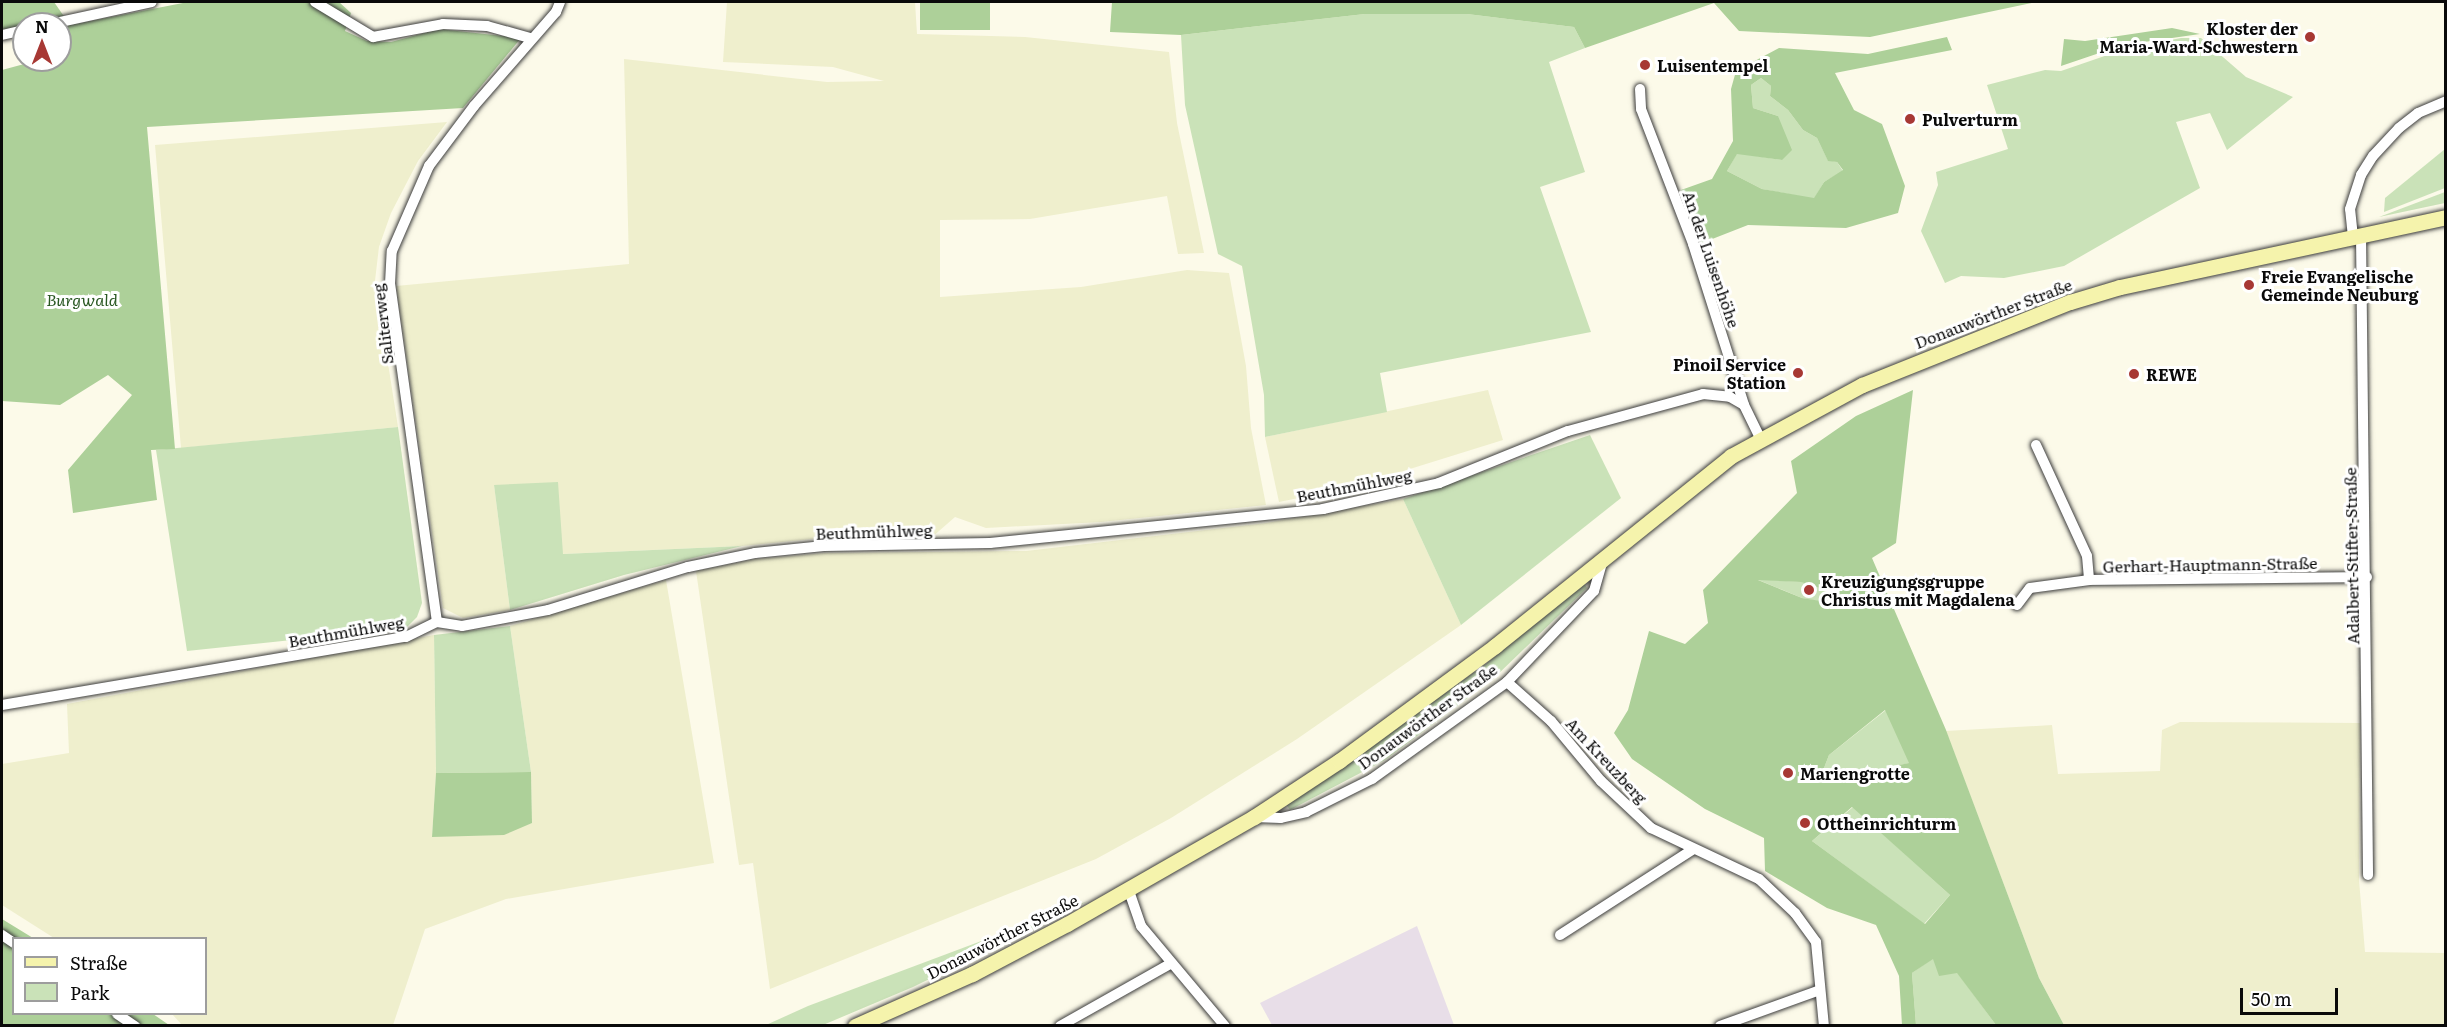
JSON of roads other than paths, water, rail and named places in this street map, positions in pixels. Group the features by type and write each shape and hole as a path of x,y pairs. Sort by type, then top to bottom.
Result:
{"main road":[{"name":"Donauwörther Straße","path":"855,1026 972,974 1129,891 1254,817 1340,761 1495,646 1716,467 1760,438 1904,366 2070,302 2144,281 2445,217"}],"street":[{"path":"72,19 152,2"},
{"path":"315,2 373,37 443,24 487,26 530,38"},
{"name":"Saliterweg","path":"437,622 390,284 392,251 429,166 530,38 556,12 560,2"},
{"name":"An der Luisenhöhe","path":"1640,89 1641,109 1693,244 1744,405 1760,438"},
{"name":"Adalbert-Stifter-Straße","path":"2368,875 2367,577 2357,236 2350,209 2361,175 2399,128 2418,113 2445,101"},
{"name":"Beuthmühlweg","path":"2,705 406,637 437,622 462,626 548,610 688,567 755,553 824,546 990,543 1323,508 1439,483 1568,431 1703,394 1730,397 1744,405"},
{"name":"Gerhart-Hauptmann-Straße","path":"2036,445 2087,556 2089,580"},
{"name":"Donauwörther Straße","path":"1254,817 1281,818 1306,812 1372,779 1507,682 1594,591 1603,560"},
{"name":"Gerhart-Hauptmann-Straße","path":"2017,605 2030,588 2089,580 2367,577"},
{"name":"Am Kreuzberg","path":"1507,682 1551,721 1601,781 1651,828 1692,850 1759,879 1795,913 1816,942 1824,1026"},
{"path":"1560,935 1692,850"},
{"path":"1129,891 1141,926 1170,964 1225,1026"},
{"path":"1060,1026 1170,964"},
{"path":"1720,1026 1820,990"},
{"path":"118,1015 135,1026"}],"place":[{"name":"Kloster der Maria-Ward-Schwestern","path":"2310,37"},
{"name":"Luisentempel","path":"1645,65"},
{"name":"Pulverturm","path":"1910,119"},
{"name":"Freie Evangelische Gemeinde Neuburg","path":"2249,285"},
{"name":"Pinoil Service Station","path":"1798,373"},
{"name":"REWE","path":"2134,374"},
{"name":"Kreuzigungsgruppe Christus mit Magdalena","path":"1809,590"},
{"name":"Mariengrotte","path":"1788,773"},
{"name":"Ottheinrichturm","path":"1805,823"}],"park label":[{"name":"Burgwald","path":"82,299"}]}
